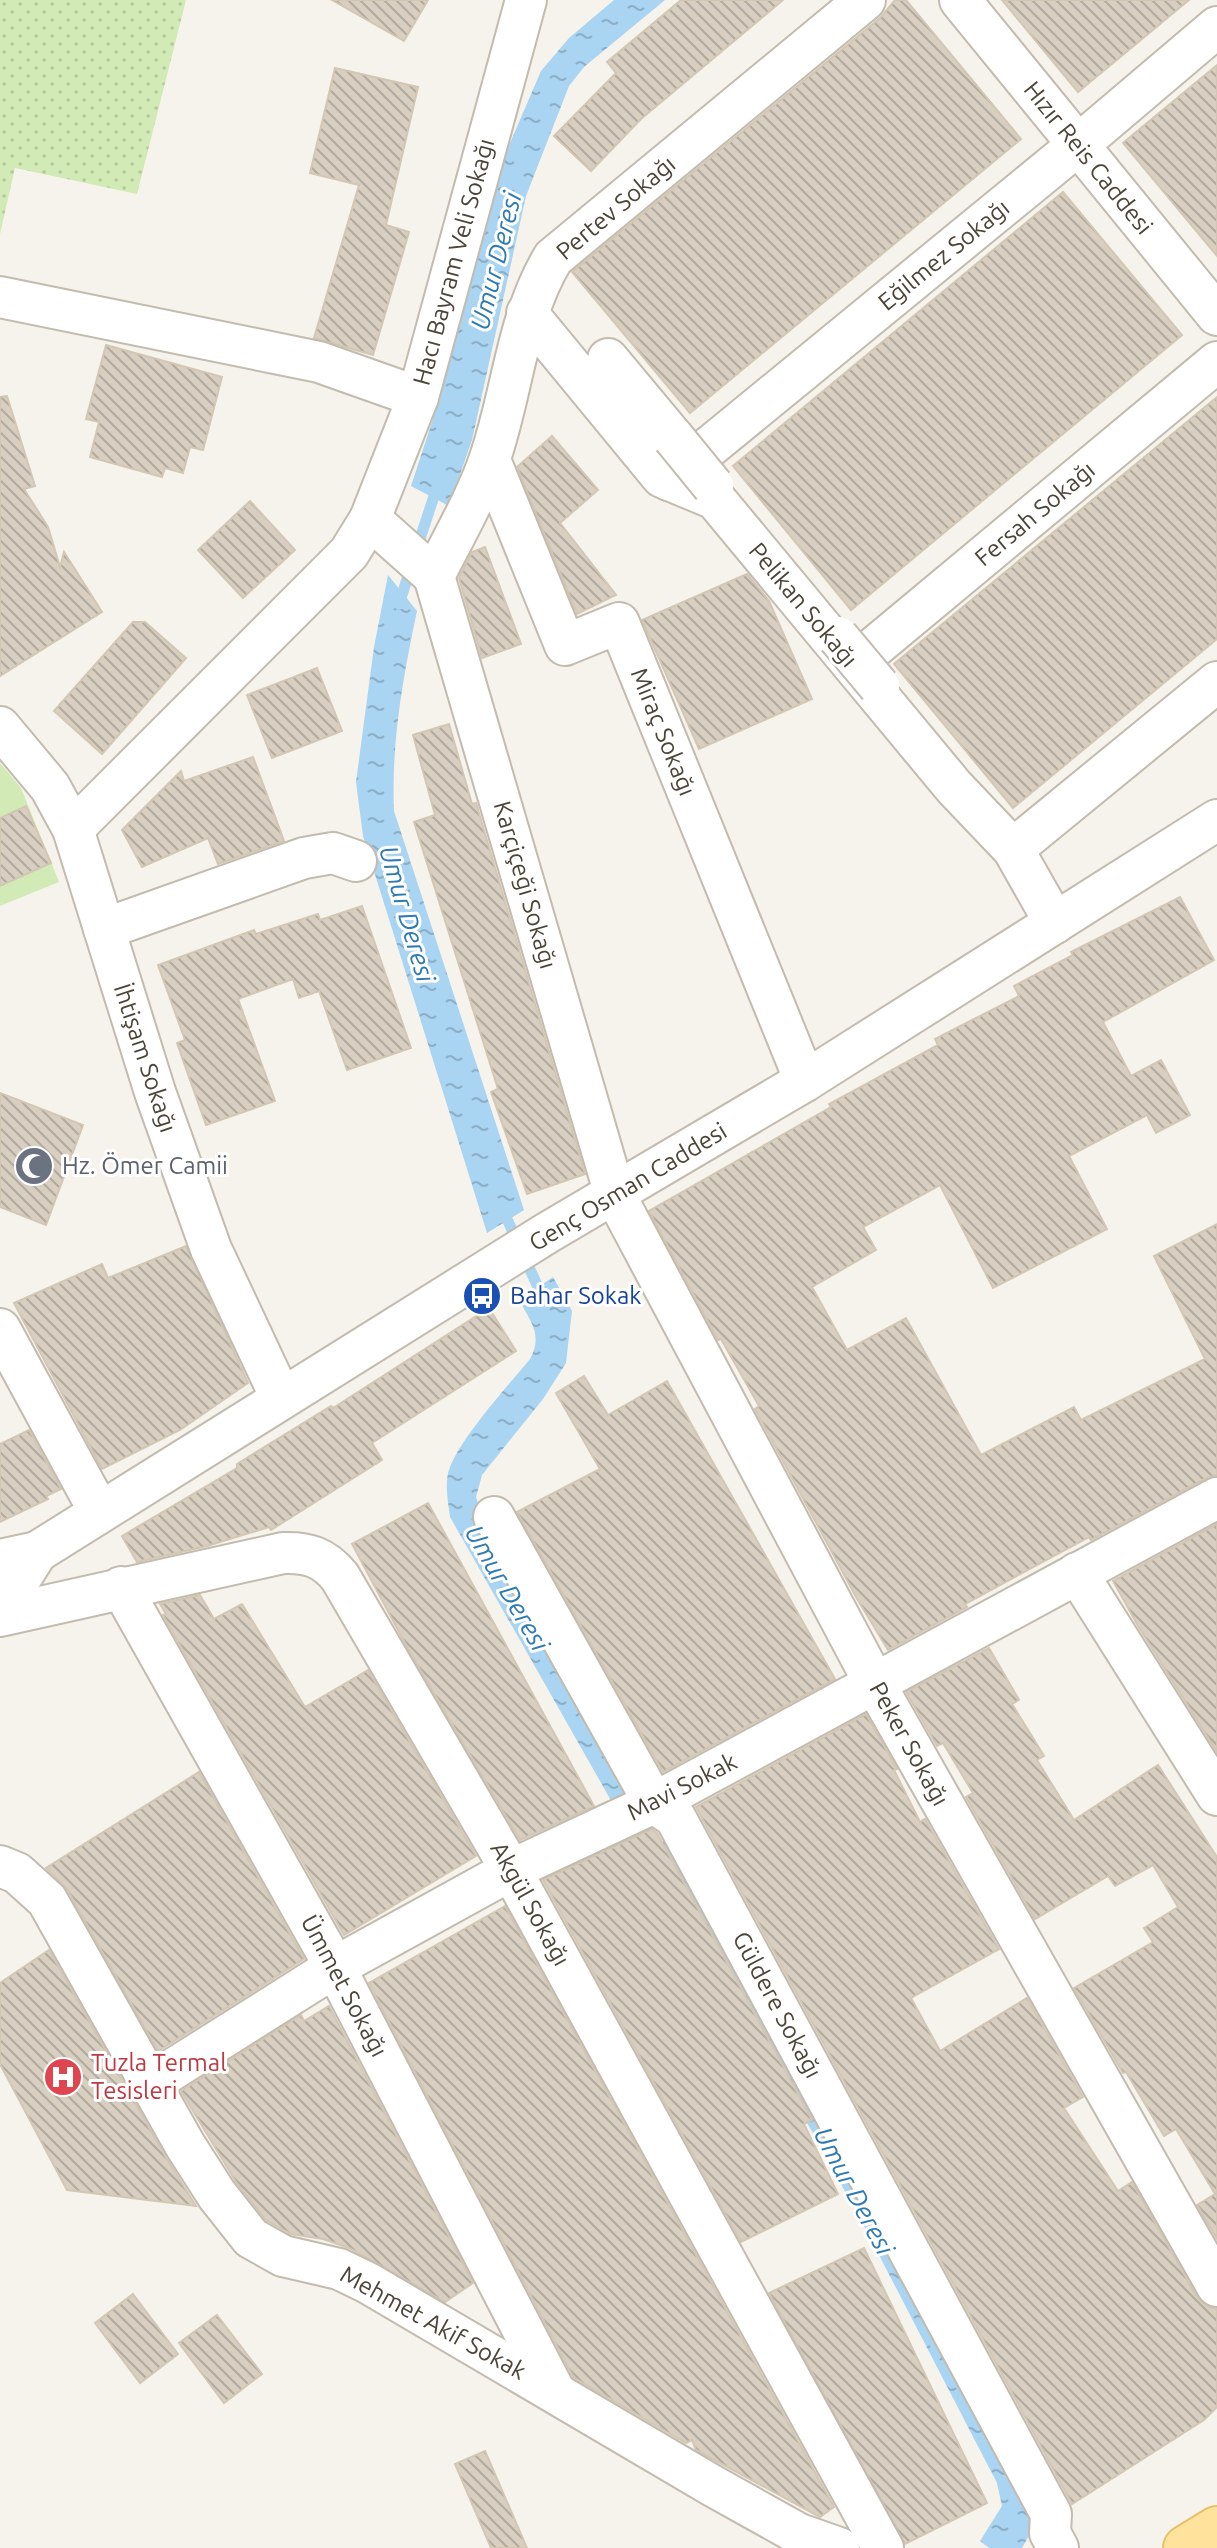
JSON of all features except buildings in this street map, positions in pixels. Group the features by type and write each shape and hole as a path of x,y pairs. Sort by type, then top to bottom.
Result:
{"main road":[{"path":"1186,2548 1217,2529"}],"street":[{"name":"Hacı Bayram Veli Sokağı","path":"73,829 349,553 380,528 526,0"},
{"name":"Pertev Sokağı","path":"431,573 490,460 527,313 553,258 865,0"},
{"name":"Hızır Reis Caddesi","path":"960,0 1217,315"},
{"name":"Eğilmez Sokağı","path":"669,480 1217,27"},
{"path":"0,297 319,362 418,397"},
{"name":"Pelikan Sokağı","path":"527,313 662,477 715,499 857,663 954,787 1013,849 1055,923"},
{"path":"608,359 932,751"},
{"name":"Fersah Sokağı","path":"857,663 1217,362"},
{"name":"Miraç Sokağı","path":"490,460 565,645 619,623 805,1081"},
{"path":"380,528 431,573"},
{"name":"Karçiçeği Sokağı","path":"431,573 615,1195"},
{"path":"1013,849 1217,682"},
{"name":"İhtişam Sokağı","path":"0,727 50,787 73,829 155,1092 211,1249 281,1398"},
{"name":"Genç Osman Caddesi","path":"0,1614 19,1556 99,1511 547,1233 805,1081 1217,820"},
{"path":"104,929 304,858 333,853 356,861"},
{"name":"Peker Sokağı","path":"615,1195 875,1684 1217,2286"},
{"path":"0,1329 99,1511"},
{"name":"Mavi Sokak","path":"151,2083 335,1967 511,1870 654,1803 1217,1498"},
{"name":"Güldere Sokağı","path":"494,1517 654,1803 675,1817 683,1830 1051,2514 1050,2533 1058,2548"},
{"name":"Akgül Sokağı","path":"0,1614 283,1553 301,1552 329,1564 340,1577 511,1870 883,2548"},
{"path":"1077,1573 1212,1778"},
{"name":"Ümmet Sokağı","path":"121,1587 335,1967 555,2392"},
{"name":"Mehmet Akif Sokak","path":"0,1866 17,1873 47,1900 217,2195 251,2238 283,2256 339,2269 368,2283 787,2527 839,2548"}],"green space":[{"path":"0,0 186,0 137,194 15,168 0,234"},
{"path":"0,763 21,788 59,882 0,906"}],"water":[{"path":"614,0 665,0 584,67 569,86 526,196 472,440 449,506 411,486 432,422 489,192 541,71 569,38"},
{"path":"388,575 417,611 399,710 394,760 394,811 524,1210 487,1233 363,836 356,782 374,647"},
{"path":"553,1277 572,1311 566,1363 543,1399 482,1475 476,1497 482,1515 639,1788 613,1804 450,1517 448,1473 456,1454 534,1350 534,1329 519,1300"},
{"path":"667,1839 1037,2521 1022,2548 989,2548 980,2541 1002,2506 997,2483 864,2226 655,1847"}],"waterway":[{"name":"Umur Deresi","path":"416,551 437,487"},
{"name":"Umur Deresi","path":"399,604 411,567"},
{"name":"Umur Deresi","path":"502,1208 543,1298"}],"place":[{"name":"Hz. Ömer Camii","path":"34,1166"},
{"name":"Bahar Sokak","path":"482,1296"},
{"name":"Tuzla Termal Tesisleri","path":"63,2077"}]}
